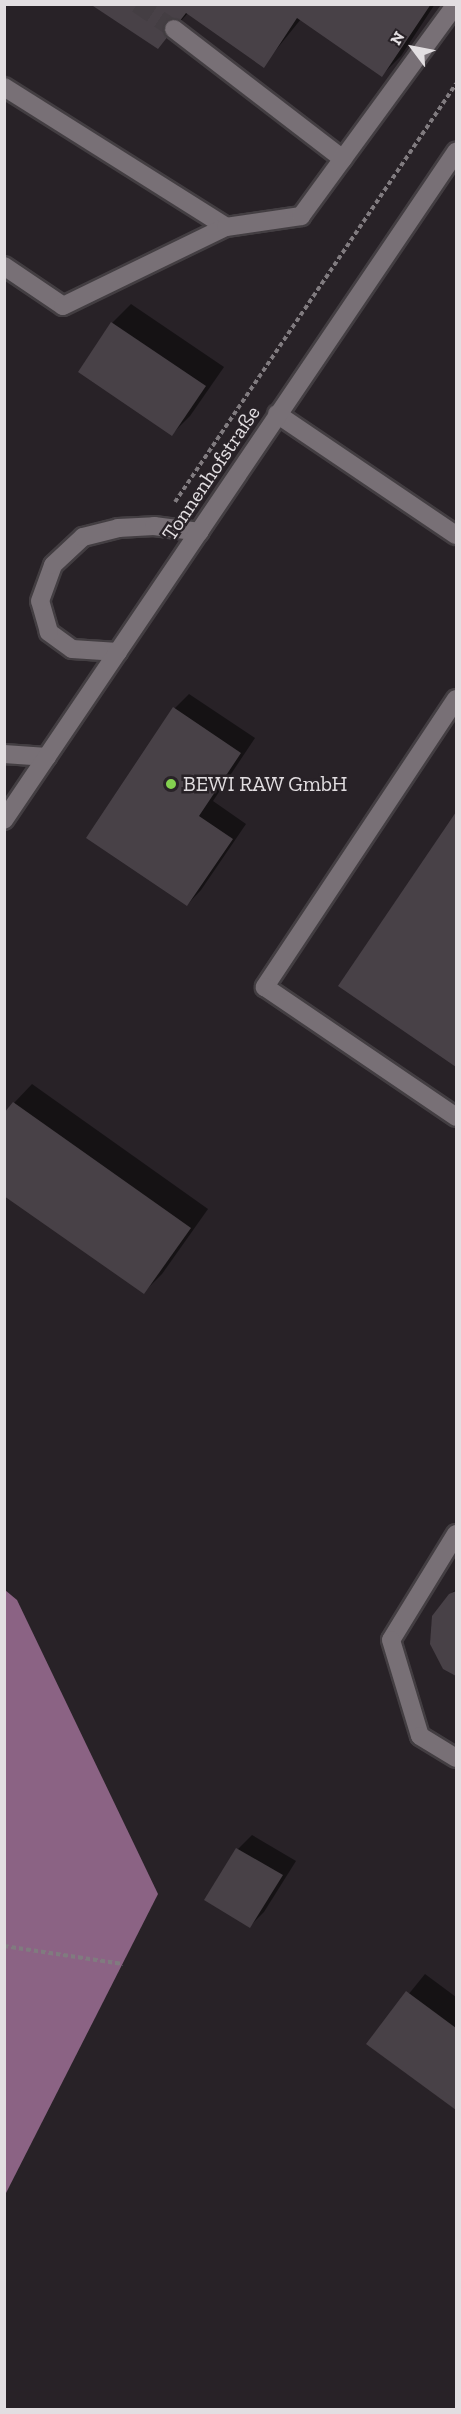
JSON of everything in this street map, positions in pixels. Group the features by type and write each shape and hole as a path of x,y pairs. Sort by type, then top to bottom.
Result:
{"street":[{"path":"4,266 63,306 226,227 301,216 456,4"},
{"path":"174,29 343,159"},
{"path":"4,87 226,227"},
{"name":"Tonnenhofstraße","path":"4,820 456,152"},
{"path":"277,414 456,535"},
{"path":"118,652 72,650 49,632 40,601 53,565 83,537 118,528 154,526 200,532"},
{"path":"456,699 265,987 456,1117"},
{"path":"4,754 47,757"},
{"path":"456,1534 391,1640 420,1736 456,1758"}],"path":[{"path":"175,502 456,84"},
{"path":"4,1946 123,1964"}],"shaded area":[{"path":"5,1590 17,1600 158,1894 5,2195"}],"building":[{"path":"90,4 431,4 382,77 297,18 264,68 186,13 158,49"},
{"path":"111,322 206,386 172,436 78,372"},
{"name":"BEWI RAW GmbH","path":"173,707 241,753 199,816 233,839 187,906 86,838"},
{"path":"456,812 456,1067 338,986"},
{"path":"13,1102 191,1228 144,1294 4,1196 4,1113"},
{"path":"456,1591 456,1676 443,1669 430,1644 432,1616 449,1594"},
{"path":"236,1848 283,1875 250,1928 204,1900"},
{"path":"406,1991 456,2028 456,2110 366,2044"}],"tunnel":[{"path":"137,4 174,29"}],"place":[{"name":"BEWI RAW GmbH","path":"171,784"}]}
